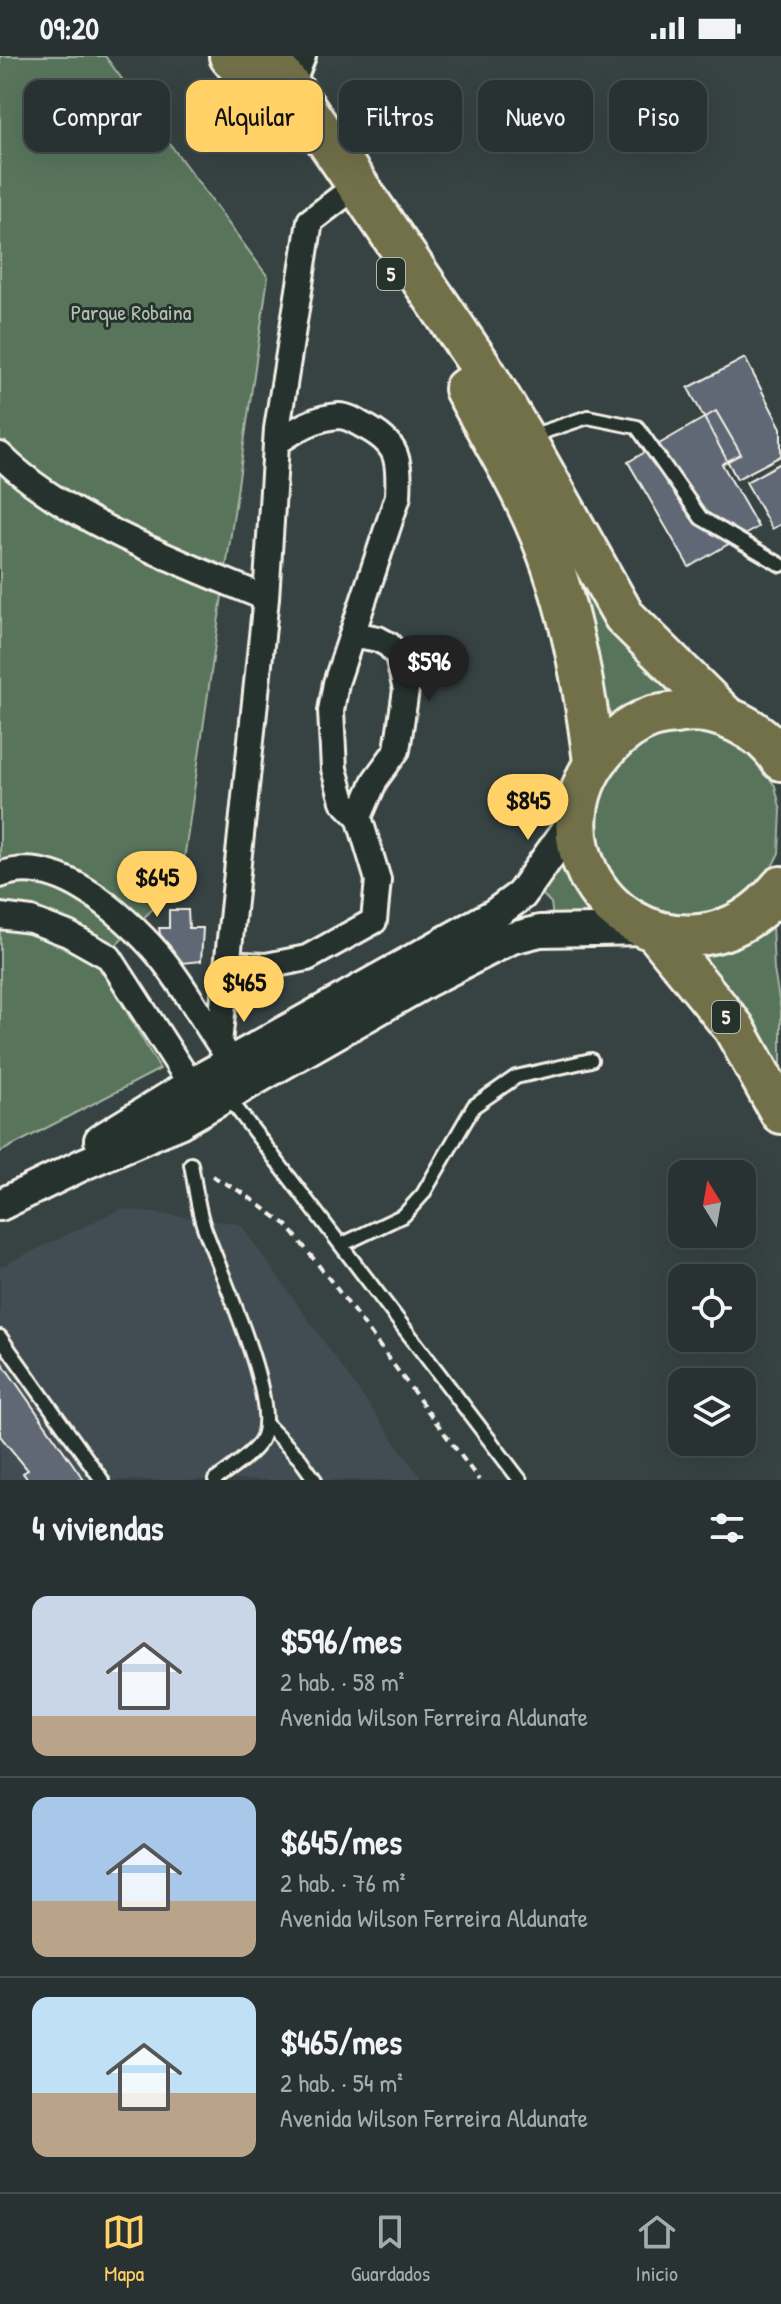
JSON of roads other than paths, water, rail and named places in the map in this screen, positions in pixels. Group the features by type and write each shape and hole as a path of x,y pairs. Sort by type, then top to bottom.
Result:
{"highway":[{"name":"5","path":"230,56 279,80"},
{"name":"5","path":"265,56 286,80"},
{"name":"5","path":"323,133 480,365 624,616 727,718"},
{"name":"5","path":"320,152 340,198 456,372 529,508 565,604 575,644 594,762"},
{"path":"781,760 760,737 727,718 690,711 652,717 619,735 594,762 581,789 575,819 579,854 594,885 617,911 651,930 685,936 715,933 743,922 767,904 781,887"},
{"path":"781,919 781,927"},
{"name":"5","path":"651,930 734,1028 781,1113"}],"street":[{"path":"221,1080 227,964 266,598 276,443 310,221 340,198"},
{"path":"227,964 266,966 307,958 374,921 378,880 359,817 343,801 334,769 331,711 336,683 398,496 400,467 394,448 372,430 343,415 321,419 296,429 276,443"},
{"path":"0,455 20,474 64,503 163,556 266,598"},
{"path":"352,634 378,639 389,645 398,656 406,690 397,750 375,780 359,817"},
{"path":"0,1204 221,1080 495,914 521,895 575,819"},
{"path":"0,875 15,870 57,875 92,892 153,947 221,1080"},
{"path":"521,895 537,900 543,907 545,917 540,931"},
{"path":"0,916 31,920 68,934 109,957 221,1080"},
{"path":"221,1080 512,938 540,931 651,930"}],"lane":[{"path":"524,438 588,417 637,427 701,518 781,565"},
{"path":"341,1245 404,1215 423,1194 474,1106 516,1077 591,1060"},
{"path":"221,1080 341,1245 520,1480"},
{"path":"191,1164 202,1221 258,1370 265,1423 261,1440 233,1468 215,1480"},
{"path":"0,1337 102,1480"},
{"path":"265,1423 300,1459 315,1480"}],"park label":[{"name":"Parque Robaina","path":"131,312"}]}
